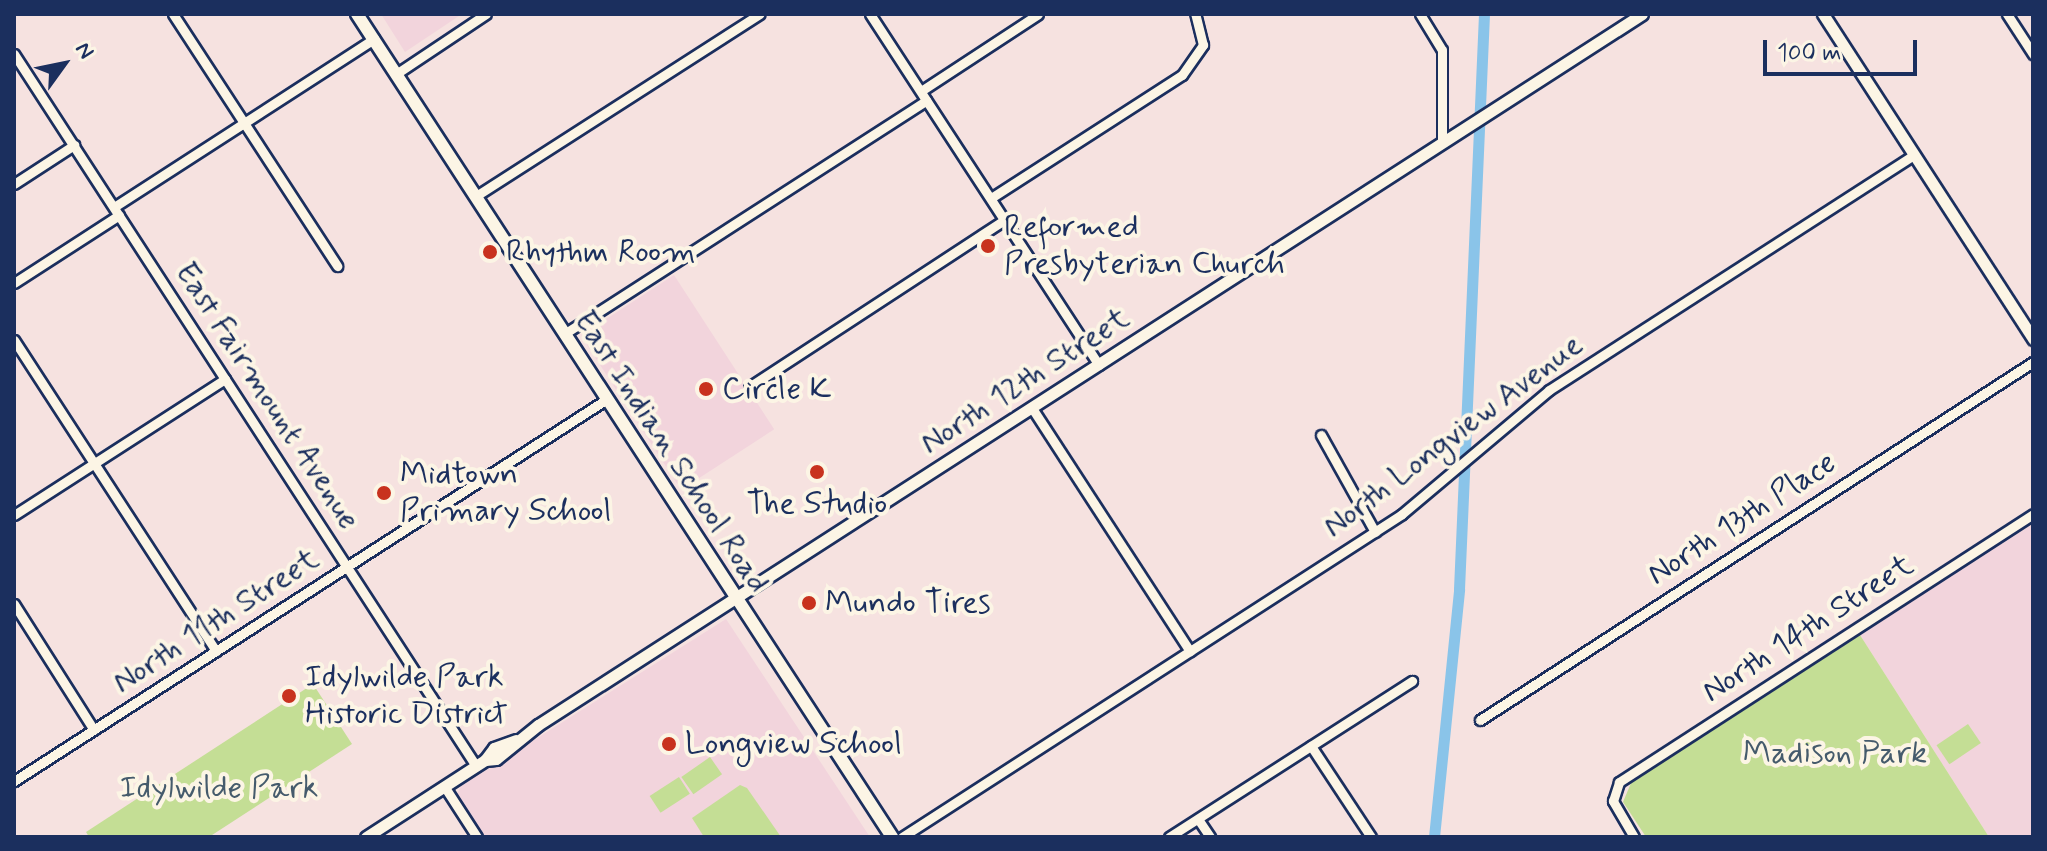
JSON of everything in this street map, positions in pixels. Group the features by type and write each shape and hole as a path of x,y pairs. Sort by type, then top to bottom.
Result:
{"main road":[{"name":"East Indian School Road","path":"357,14 892,837"}],"street":[{"path":"173,14 337,266"},
{"path":"396,74 486,14"},
{"path":"476,196 760,14"},
{"path":"870,14 1099,365"},
{"path":"921,91 1038,14"},
{"path":"991,198 1182,75 1203,45 1195,14"},
{"path":"1420,14 1442,50 1442,143"},
{"name":"North 12th Street","path":"366,837 480,763 507,740 516,740 1642,14"},
{"path":"1823,14 2033,339"},
{"path":"2007,14 2033,54"},
{"path":"14,283 243,122 374,39"},
{"name":"East Fairmount Avenue","path":"14,54 348,568 480,763"},
{"path":"564,334 926,101"},
{"path":"14,184 74,145"},
{"name":"North Longview Avenue","path":"902,837 1375,532 1549,390 1914,155"},
{"path":"749,387 1004,220"},
{"path":"2022,322 2033,315"},
{"path":"14,340 216,651"},
{"name":"North 13th Place","path":"1480,720 2033,362"},
{"path":"14,515 225,379"},
{"name":"North 11th Street","path":"14,781 607,399"},
{"path":"1032,408 1190,651"},
{"path":"1321,435 1375,532"},
{"name":"North 14th Street","path":"1634,837 1613,801 1613,790 2033,514"},
{"path":"14,604 94,730"},
{"path":"1169,837 1412,681"},
{"path":"1311,746 1371,837"},
{"path":"444,786 477,837"},
{"path":"1198,819 1210,837"}],"shaded area":[{"path":"381,14 462,14 405,52"},
{"path":"674,275 774,429 681,490 581,335"},
{"path":"2033,524 2033,837 1989,837 1860,635"},
{"name":"Longview School","path":"726,619 870,837 484,837 457,794 461,786"}],"green space":[{"name":"Madison Park","path":"1860,635 1989,837 1646,837 1623,802 1631,783"},
{"name":"Idylwilde Park","path":"313,684 352,744 209,837 89,837 86,832"},
{"path":"1968,724 1981,743 1949,764 1936,745"},
{"path":"710,757 722,774 693,794 681,777"},
{"path":"679,777 690,794 661,813 650,796"},
{"path":"740,785 747,788 781,837 704,837 692,818"}],"waterway":[{"path":"1434,837 1459,589 1484,14"}],"place":[{"name":"Reformed Presbyterian Church","path":"988,246"},
{"name":"Rhythm Room","path":"490,252"},
{"name":"Circle K","path":"706,389"},
{"name":"The Studio","path":"817,472"},
{"name":"Midtown Primary School","path":"384,493"},
{"name":"Mundo Tires","path":"809,603"},
{"name":"Idylwilde Park Historic District","path":"289,696"},
{"name":"Longview School","path":"669,744"}]}
